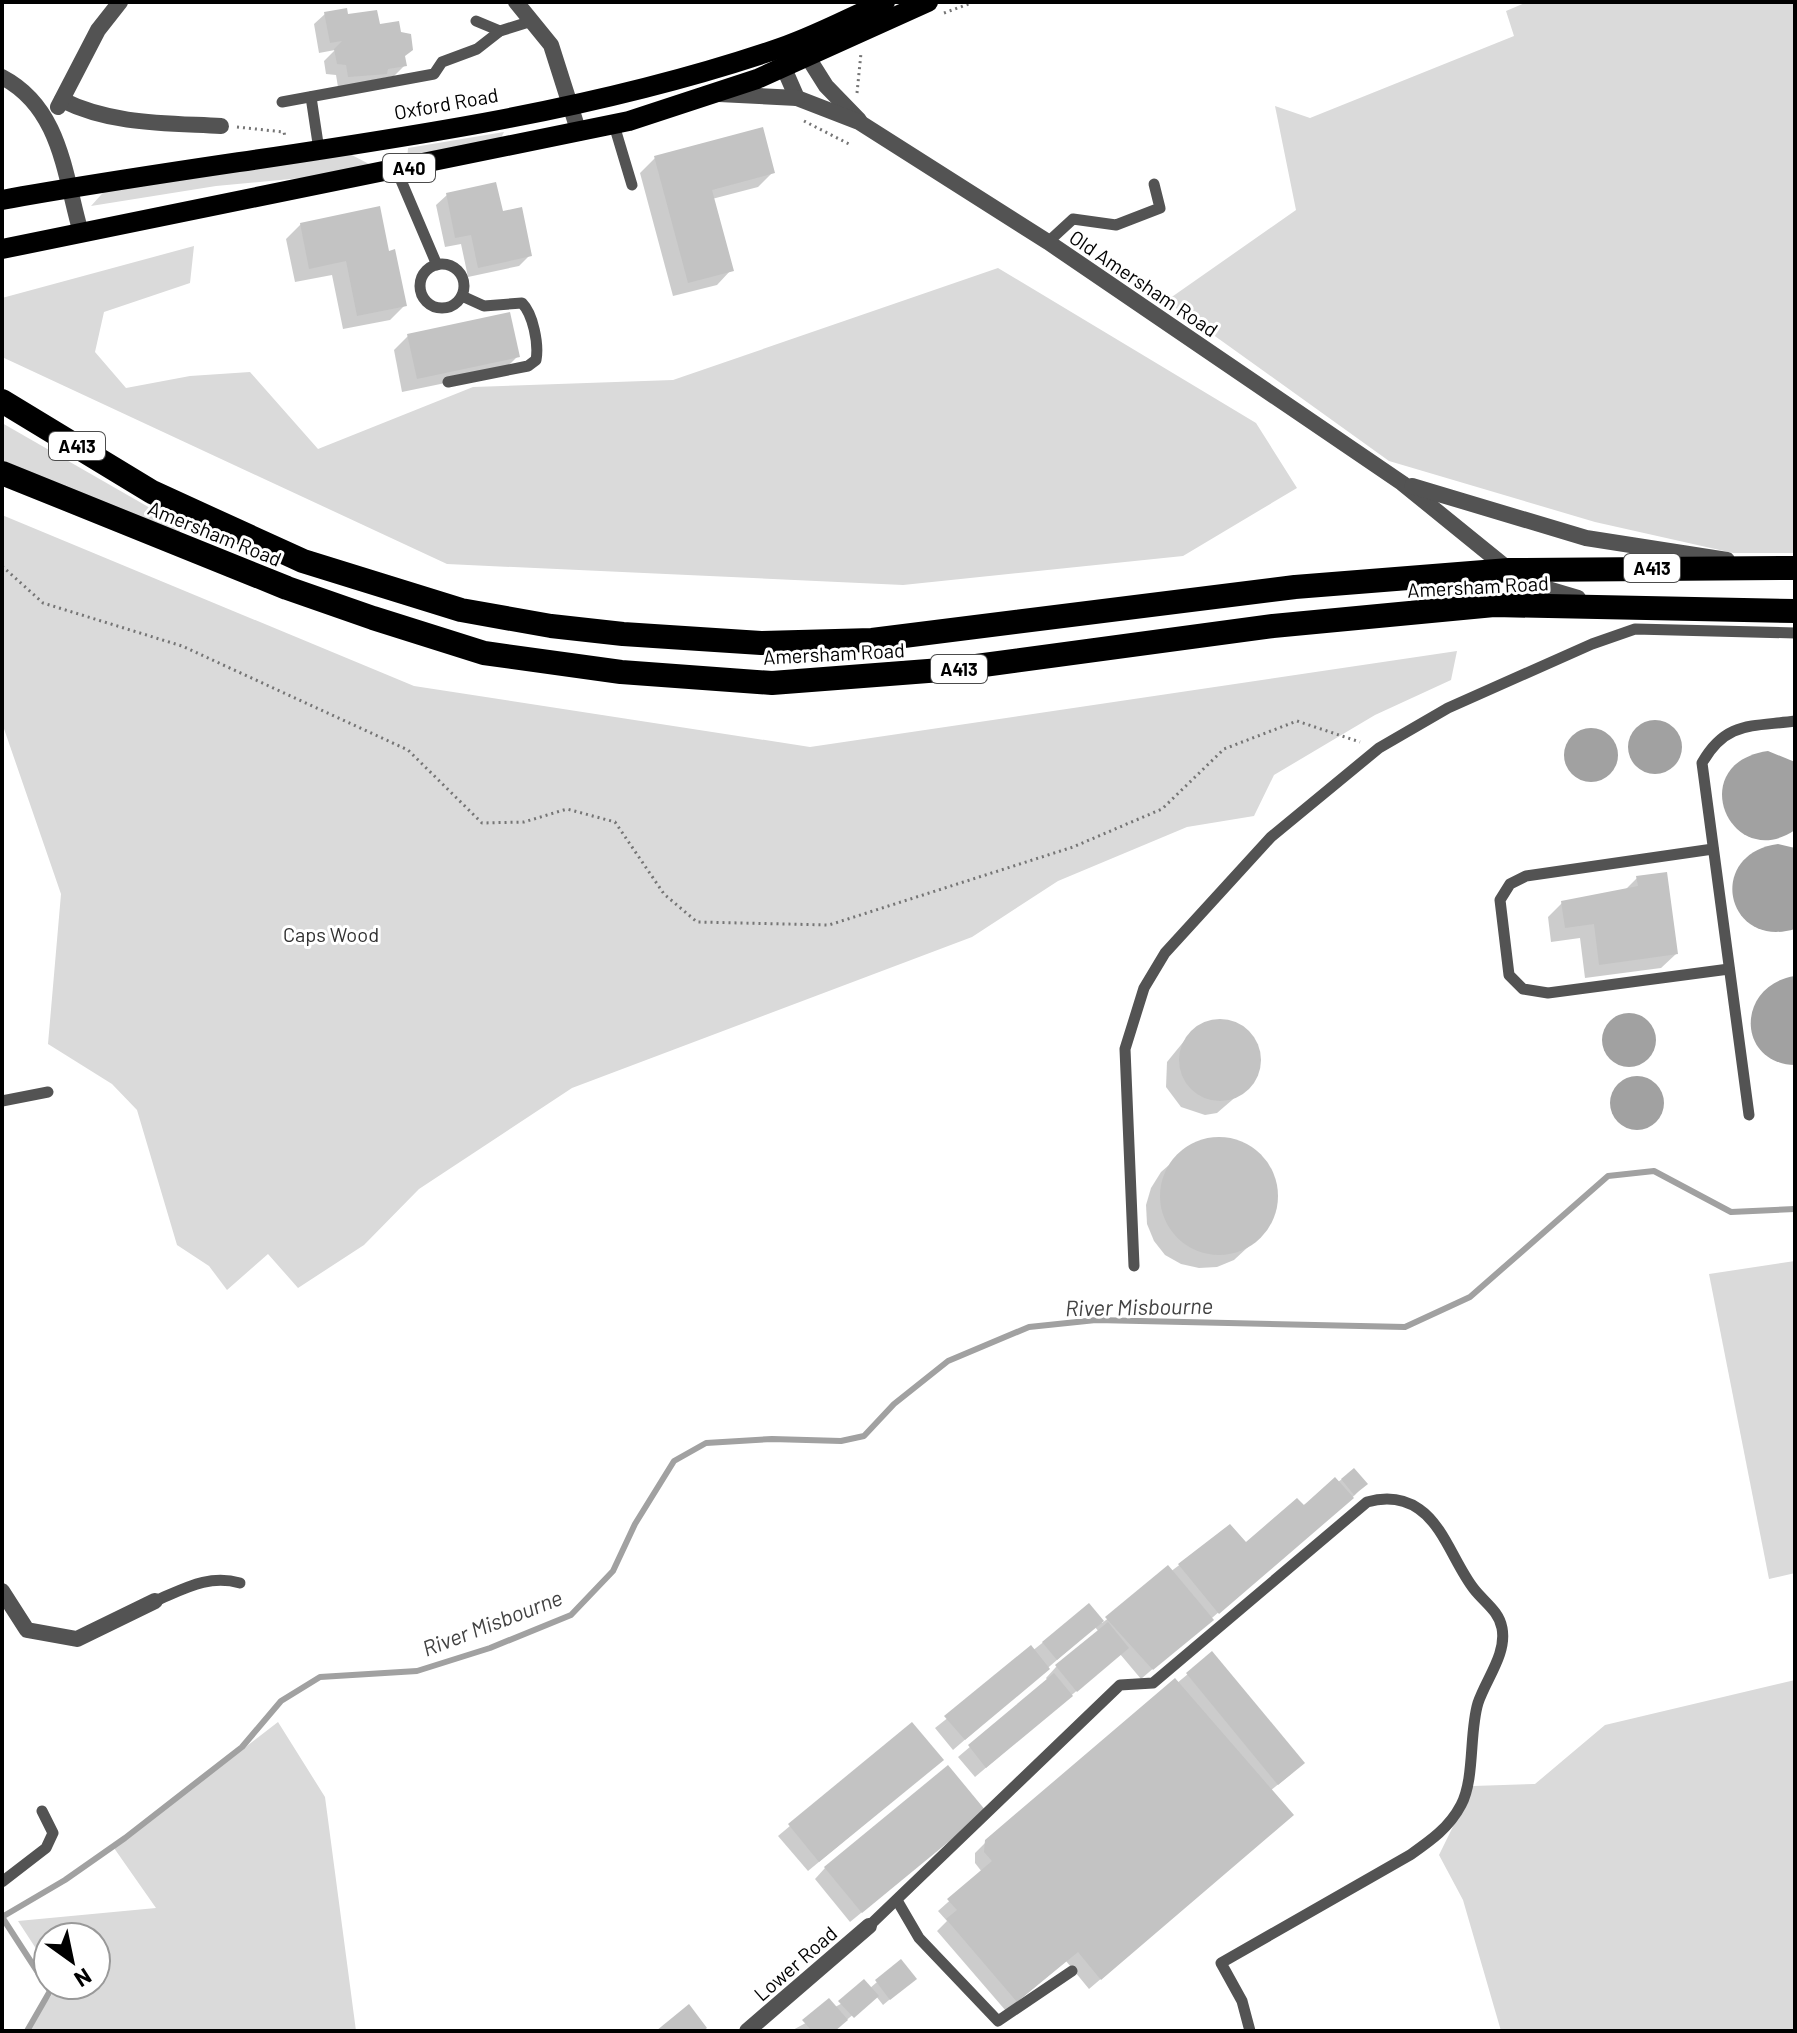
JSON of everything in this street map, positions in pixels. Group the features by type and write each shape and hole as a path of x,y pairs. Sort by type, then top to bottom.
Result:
{"highway":[{"name":"A413","path":"2,401 152,492 303,561 461,610 551,626 761,643 872,640 1295,587 1509,570 1783,567"},
{"name":"Amersham Road","path":"2,473 287,588 373,618 484,653 621,672 772,683 954,669 1273,626 1494,605 1795,611"}],"main road":[{"name":"Oxford Road","path":"2,200 376,140 571,104 780,58 803,49 876,4"},
{"name":"A40","path":"803,49 933,8"},
{"name":"A40","path":"2,249 614,125 715,94 780,58"},
{"path":"376,140 397,171"}],"street":[{"path":"47,119 62,100 98,30 120,2"},
{"path":"516,2 551,45 579,133"},
{"name":"Old Amersham Road","path":"803,49 826,86 849,106 859,122"},
{"path":"780,58 797,98"},
{"path":"2,77 28,93 47,119 81,233"},
{"name":"Old Amersham Road","path":"715,94 797,98 859,122 1048,242 1402,483 1524,582 1551,593 1611,605"},
{"path":"62,100 102,115 136,122 221,126"},
{"name":"Old Amersham Road","path":"1402,483 1586,538 1783,567"},
{"path":"2,1591 27,1630 77,1639 155,1601"},
{"name":"Lower Road","path":"747,2031 869,1926"}],"lane":[{"path":"476,21 500,31"},
{"path":"282,102 434,74 442,62 477,49 500,31 532,21"},
{"path":"311,97 319,150"},
{"path":"614,125 632,185"},
{"path":"397,171 437,265"},
{"path":"1048,242 1073,219 1116,225 1160,208 1154,184"},
{"path":"446,264 458,270 464,282 462,296 444,308 424,298 422,277 437,265 446,264"},
{"path":"448,382 528,366 536,360 534,336 527,308 522,303 484,306 462,296"},
{"path":"1134,1266 1125,1049 1144,988 1165,953 1271,837 1379,748 1448,708 1592,644 1635,629 1795,633"},
{"path":"1749,1115 1702,763 1714,742 1735,729 1795,721"},
{"path":"1713,849 1526,876 1510,884 1500,900 1509,975 1523,989 1548,993 1729,969"},
{"path":"2,1101 48,1092"},
{"path":"869,1926 898,1902 1120,1685 1153,1683 1367,1502 1384,1498 1399,1500 1430,1519 1455,1561 1498,1617 1503,1629 1502,1645 1478,1704 1464,1800 1452,1820 1435,1838 1410,1855 1221,1963 1242,2001 1250,2031"},
{"path":"155,1601 202,1581 222,1578 240,1583"},
{"path":"2,1882 46,1848 53,1833 42,1811"},
{"path":"898,1902 919,1938 998,2021 1072,1971"}],"path":[{"path":"933,8 974,2"},
{"path":"849,106 857,96 862,47"},
{"path":"221,126 284,132 290,155"},
{"path":"2,566 43,603 182,646 408,750 482,823 524,822 567,809 615,822 664,894 697,922 829,925 1073,847 1162,809 1224,749 1297,721 1379,748"}],"green space":[{"path":"1527,2 1795,2 1795,553 1733,553 1595,522 1389,461 1166,301 1296,210 1275,106 1310,118 1514,36 1506,11"},
{"path":"504,132 500,140 407,160 408,148"},
{"path":"348,153 369,164 343,174 216,186 91,206 109,186"},
{"path":"194,246 190,283 104,312 95,352 126,388 190,376 250,372 318,449 473,387 673,380 998,268 1256,423 1297,488 1183,556 903,585 447,564 2,357 2,298"},
{"path":"2,423 178,524 181,537 2,460"},
{"name":"Caps Wood","path":"2,515 414,686 810,747 1457,651 1451,680 1375,715 1274,775 1254,816 1187,827 1058,881 972,937 572,1088 419,1189 364,1245 298,1288 268,1254 227,1290 209,1266 177,1245 137,1110 112,1084 48,1044 61,894 2,723"},
{"path":"1795,1261 1795,1573 1769,1579 1709,1274"},
{"path":"1795,1680 1795,2031 1501,2031 1463,1900 1439,1855 1473,1786 1535,1784 1605,1725"},
{"path":"278,1722 325,1797 356,2031 25,2031 47,2001 112,2001 112,1921 32,1921 32,1942 18,1921 156,1908 114,1848"}],"shaded area":[{"path":"1655,720 1674,728 1682,747 1674,766 1655,774 1636,766 1628,747 1636,728"},
{"path":"1591,728 1610,736 1618,755 1610,774 1591,782 1572,774 1564,755 1572,736"},
{"path":"1768,751 1795,762 1795,830 1772,840 1751,838 1735,828 1725,812 1722,793 1727,775 1742,760"},
{"path":"1778,844 1795,848 1795,929 1771,932 1753,926 1740,914 1733,898 1733,881 1740,864 1755,851"},
{"path":"1795,976 1795,1065 1776,1061 1762,1052 1754,1038 1751,1023 1762,993 1776,982"},
{"path":"1629,1013 1648,1021 1656,1040 1648,1059 1629,1067 1610,1059 1602,1040 1610,1021"},
{"path":"1637,1076 1656,1084 1664,1103 1656,1122 1637,1130 1618,1122 1610,1103 1618,1084"}],"building":[{"path":"347,8 348,14 377,10 380,24 399,21 401,32 411,34 413,50 405,56 407,66 388,69 387,74 348,77 346,65 337,64 334,49 342,41 330,43 324,12"},
{"path":"763,127 775,173 712,190 734,271 688,283 654,156"},
{"path":"496,182 503,211 522,207 532,256 478,268 471,235 455,238 446,193"},
{"path":"380,206 389,251 395,249 407,306 357,316 346,261 309,269 300,223"},
{"path":"510,312 520,357 417,379 407,334"},
{"path":"1667,872 1678,954 1599,965 1594,924 1565,928 1561,901 1638,886 1636,876"},
{"path":"1220,1019 1236,1022 1249,1031 1258,1044 1261,1060 1258,1076 1249,1089 1236,1098 1220,1101 1204,1098 1191,1089 1182,1076 1179,1060 1182,1044 1191,1031 1204,1022"},
{"path":"1219,1137 1242,1142 1261,1154 1273,1173 1278,1196 1273,1219 1261,1238 1242,1250 1219,1255 1196,1250 1177,1238 1165,1219 1160,1196 1165,1173 1177,1154 1196,1142"},
{"path":"1354,1468 1368,1484 1354,1495 1341,1479"},
{"path":"1335,1477 1354,1498 1219,1614 1178,1564 1230,1524 1246,1542 1297,1498 1304,1505"},
{"path":"1168,1565 1214,1620 1153,1670 1105,1617"},
{"path":"1089,1603 1104,1621 1057,1660 1042,1642"},
{"path":"1108,1622 1129,1648 1077,1692 1055,1665"},
{"path":"1031,1645 1050,1669 965,1740 944,1716"},
{"path":"1212,1651 1305,1763 1278,1785 1186,1673"},
{"path":"1054,1673 1073,1696 986,1768 968,1745"},
{"path":"1175,1678 1294,1815 1101,1980 1078,1952 1017,2002 946,1919 957,1910 947,1899 992,1861 984,1852 985,1840"},
{"path":"912,1722 944,1760 819,1862 788,1824"},
{"path":"948,1765 986,1811 862,1913 824,1867"},
{"path":"901,1959 917,1979 890,2000 875,1980"},
{"path":"864,1979 879,1996 854,2018 838,2001"},
{"path":"829,1998 848,2020 835,2031 812,2031 802,2020"},
{"path":"689,2004 707,2028 703,2031 656,2031"}],"waterway":[{"name":"River Misbourne","path":"27,2031 50,1991 2,1917 65,1880 125,1838 242,1747 281,1701 320,1677 417,1671 490,1648 571,1615 613,1571 635,1524 674,1461 706,1443 772,1439 841,1441 864,1436 894,1404 948,1361 1029,1327 1096,1320 1405,1327 1470,1297 1608,1176 1654,1171 1731,1212 1795,1209"}]}
